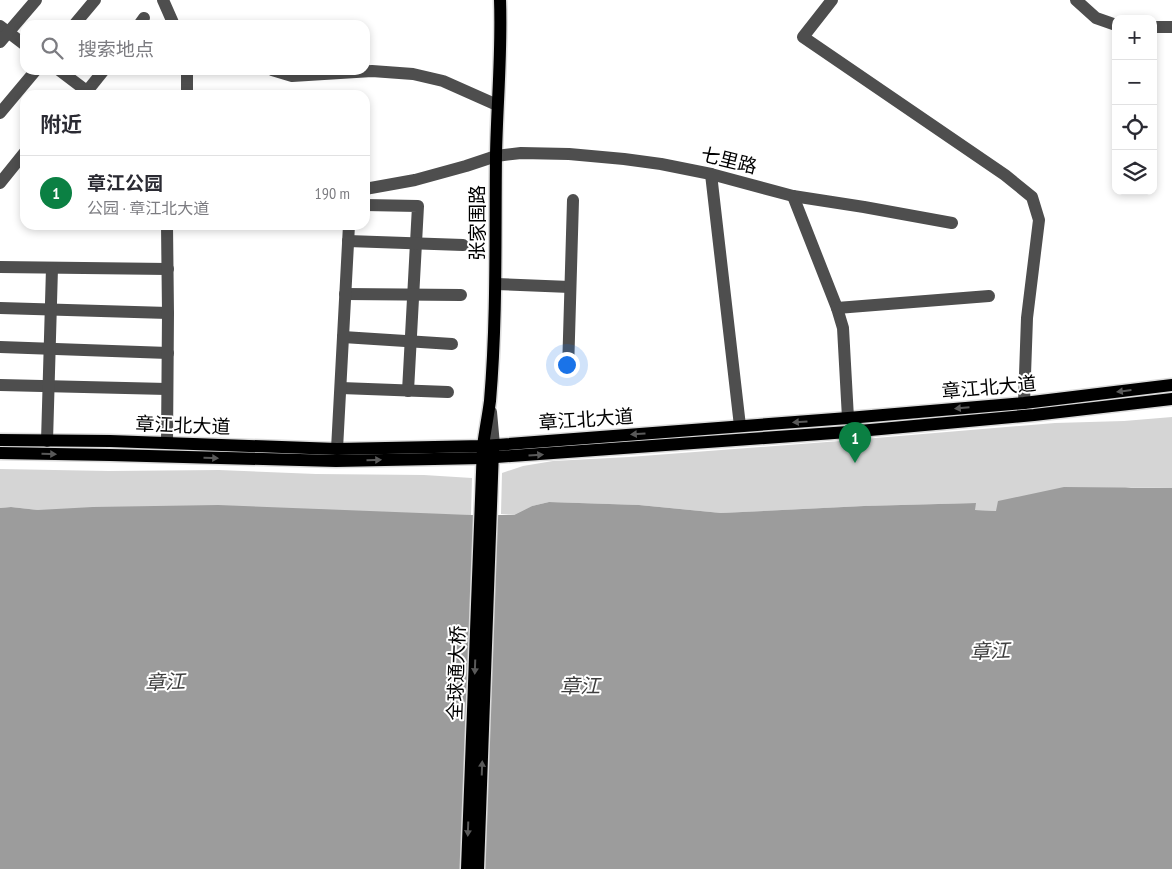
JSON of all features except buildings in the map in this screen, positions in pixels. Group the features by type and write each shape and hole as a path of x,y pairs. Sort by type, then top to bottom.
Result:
{"main road":[{"name":"张家围路","path":"487,478 496,284 496,156 501,22 500,0"},
{"name":"章江北大道","path":"0,440 110,441 488,452 740,426 1024,403 1172,385"},
{"name":"章江北大道","path":"0,453 336,461 848,432 1034,415 1172,399"},
{"name":"全球通大桥","path":"467,869 487,478"},
{"name":"全球通大桥","path":"478,869 487,478"}],"street":[{"path":"20,42 3,33 36,0"},
{"path":"78,20 95,0"},
{"path":"164,0 172,20"},
{"path":"832,0 803,37 1005,175 1032,196 1039,220 1027,318 1024,403"},
{"path":"1082,2 1096,18 1112,24"},
{"path":"1157,27 1172,27"},
{"path":"370,71 413,74 443,81 497,105"},
{"path":"0,113 32,75"},
{"path":"65,75 83,90"},
{"path":"91,90 101,75"},
{"path":"187,90 188,75"},
{"path":"289,75 308,75"},
{"name":"七里路","path":"370,188 415,180 496,156 521,153 569,154 661,164 711,174 793,196 952,223"},
{"path":"0,183 20,158"},
{"path":"711,174 740,426"},
{"path":"793,196 844,328 848,418"},
{"path":"568,371 574,200"},
{"path":"370,205 418,206 408,391"},
{"path":"167,230 167,443"},
{"path":"337,449 349,230"},
{"path":"348,241 463,245"},
{"path":"0,267 168,269"},
{"path":"47,441 52,268"},
{"path":"496,284 570,287"},
{"path":"345,294 461,295"},
{"path":"837,308 989,296"},
{"path":"0,308 168,313"},
{"path":"343,337 452,344"},
{"path":"0,348 168,353"},
{"path":"0,385 167,389"},
{"path":"341,388 448,392"}],"shaded area":[{"path":"1172,417 1172,488 1131,487 996,511 975,510 975,503 721,513 639,505 549,502 532,506 514,515 501,514 502,473 523,466 553,461 629,457 1055,423 1124,421"},
{"path":"0,469 109,471 219,470 472,478 471,515 0,508"}],"water":[{"name":"章江","path":"1064,487 1172,488 1172,869 0,869 0,508 11,507 38,510 218,505 514,515 532,506 549,502 639,505 721,513 976,503 975,510 996,511 998,501"}],"place":[{"name":"章江公园","path":"855,463"}]}
